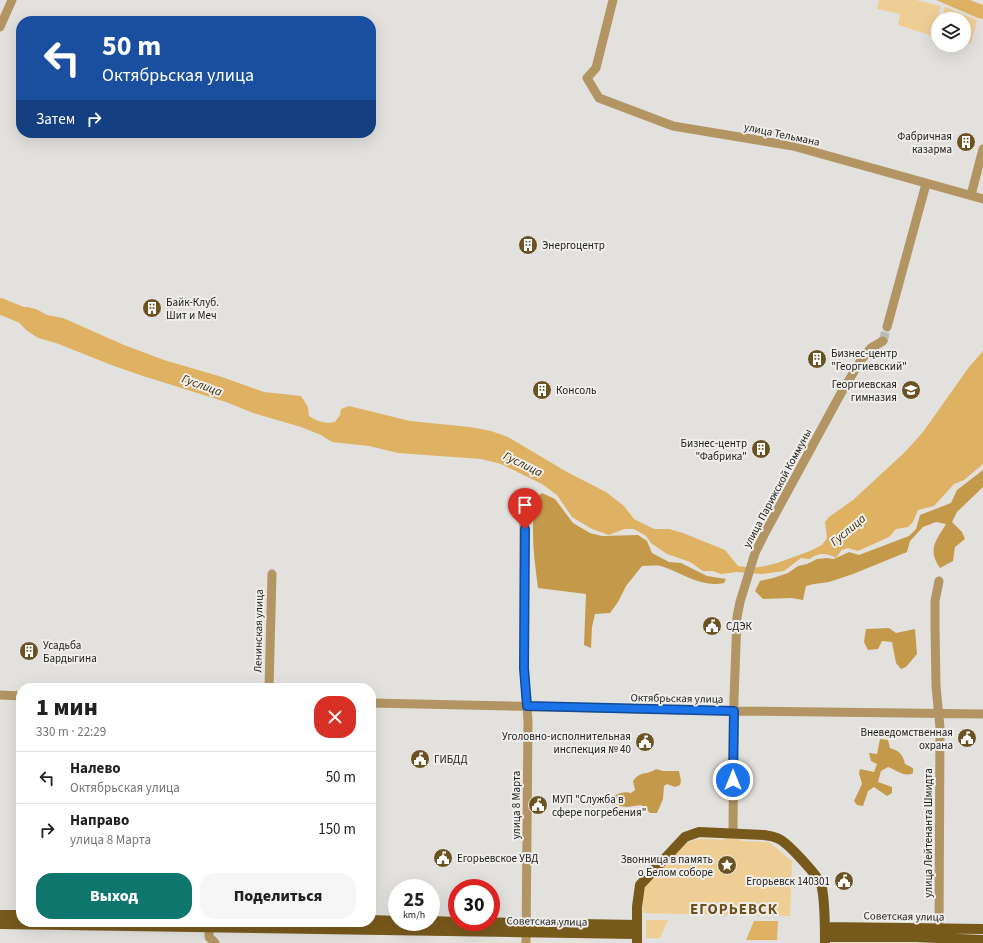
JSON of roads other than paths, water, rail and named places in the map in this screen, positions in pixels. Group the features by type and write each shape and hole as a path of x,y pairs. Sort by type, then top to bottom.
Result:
{"main road":[{"path":"637,934 637,906 640,885 685,838 699,832 764,835 773,836 782,841 814,874 821,884 825,936"},
{"path":"0,915 16,915"},
{"path":"376,920 388,921"},
{"name":"Советская улица","path":"0,924 16,924"},
{"name":"Советская улица","path":"500,926 637,934"},
{"name":"Советская улица","path":"376,927 527,928"},
{"name":"Советская улица","path":"938,937 983,929"},
{"name":"Советская улица","path":"825,936 938,937 983,940"}],"street":[{"path":"0,27 12,0"},
{"name":"улица Тельмана","path":"613,0 596,68 587,78 599,98 673,126 793,146 983,199"},
{"path":"971,195 983,149"},
{"path":"887,327 926,184"},
{"name":"улица Парижской Коммуны","path":"733,833 734,711 737,617 744,588 755,553 840,395 861,360 871,348 882,341"},
{"name":"улица 8 Марта","path":"526,943 528,721 524,662 524,518 528,500"},
{"name":"Ленинская улица","path":"270,683 272,574"},
{"name":"улица Лейтенанта Шмидта","path":"938,937 940,728 936,686 935,601 939,581"},
{"path":"0,695 16,696"},
{"name":"Октябрьская улица","path":"376,703 734,711 983,714"},
{"path":"209,927 210,938 215,943"}],"water":[{"path":"936,0 970,0 983,5 983,19 971,15 971,12 964,12"},
{"path":"27,307 36,309 47,315 63,318 124,345 164,360 222,377 264,392 301,396 308,407 309,416 322,422 335,422 340,415 341,409 349,406 410,421 470,427 491,431 508,437 567,472 606,492 624,506 634,519 654,529 669,529 683,533 725,550 738,566 752,568 777,563 822,545 827,538 825,522 829,517 853,500 905,452 923,432 969,367 983,351 983,464 964,480 954,484 934,506 918,510 913,522 908,527 896,529 889,537 858,551 848,548 842,550 836,558 829,555 819,554 810,559 801,558 784,571 762,574 737,572 721,574 713,571 703,571 690,562 667,554 651,543 646,536 634,529 624,529 609,535 592,529 572,517 557,495 542,484 501,464 481,459 398,453 369,446 332,442 321,435 301,427 253,413 226,402 143,376 56,343 38,338 26,330 16,319 12,309"},
{"path":"754,921 778,921 777,940 746,940"}],"waterway":[{"name":"Гуслица","path":"0,306 34,320"}],"tunnel":[{"path":"883,341 887,327"}],"place":[{"name":"Фабричная казарма","path":"966,142"},
{"name":"Энергоцентр","path":"528,245"},
{"name":"Байк-Клуб. Шит и Меч","path":"152,308"},
{"name":"Бизнес-центр \"Георгиевский\"","path":"817,359"},
{"name":"Консоль","path":"542,390"},
{"name":"Георгиевская гимназия","path":"911,390"},
{"name":"Бизнес-центр \"Фабрика\"","path":"761,449"},
{"name":"СДЭК","path":"712,626"},
{"name":"Усадьба Бардыгина","path":"29,651"},
{"name":"Вневедомственная охрана","path":"967,738"},
{"name":"Уголовно-исполнительная инспекция № 40","path":"645,742"},
{"name":"ГИБДД","path":"420,759"},
{"name":"МУП \"Служба в сфере погребения\"","path":"538,805"},
{"name":"Егорьевское УВД","path":"443,858"},
{"name":"Звонница в память о Белом соборе","path":"727,865"},
{"name":"Егорьевск 140301","path":"844,881"}],"district":[{"name":"ЕГОРЬЕВСК","path":"734,909"}]}
